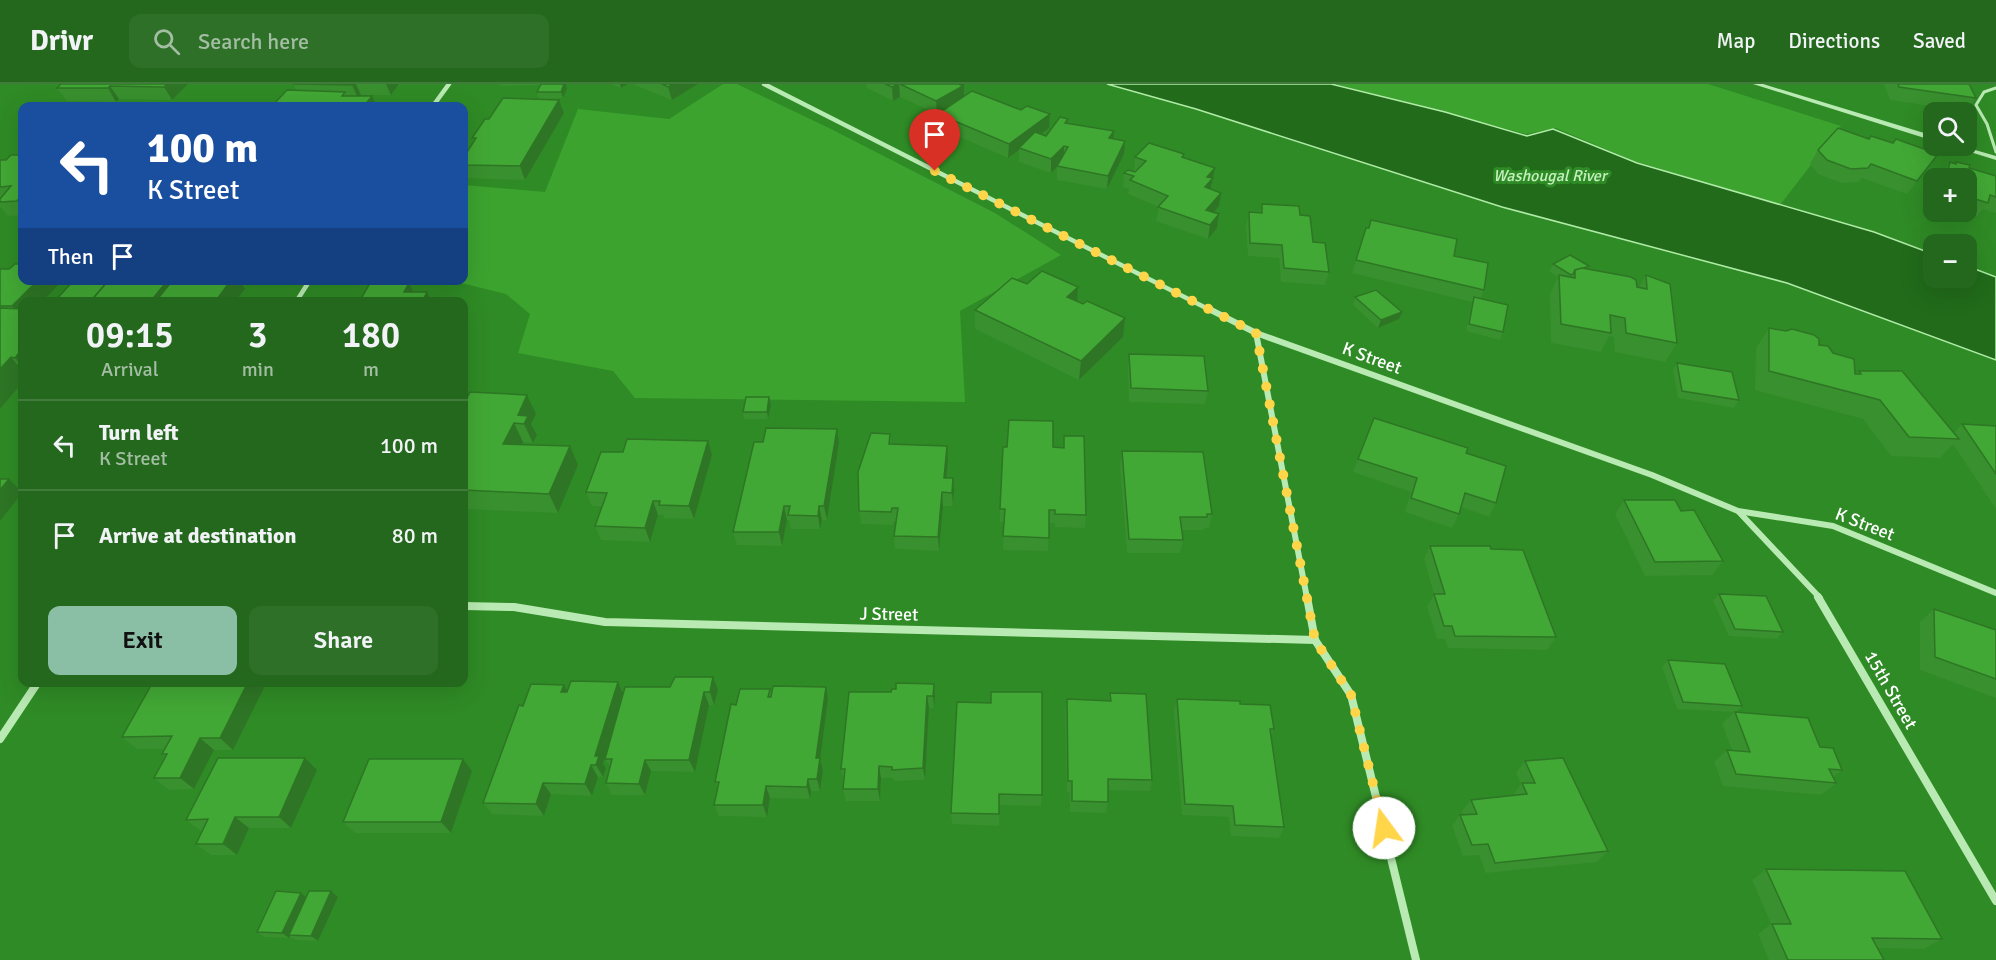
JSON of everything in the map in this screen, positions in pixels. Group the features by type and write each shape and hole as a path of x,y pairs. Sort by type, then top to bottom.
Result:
{"street":[{"path":"436,102 449,84"},
{"name":"K Street","path":"764,84 1256,333 1652,475 1738,511 1833,526 1996,593"},
{"path":"1756,84 1923,136"},
{"path":"1977,152 1996,158"},
{"path":"1256,333 1315,640 1351,695 1416,960"},
{"name":"15th Street","path":"1738,511 1823,602 1996,901"},
{"name":"J Street","path":"468,606 514,607 605,622 1315,640"},
{"path":"0,739 35,687"}],"lane":[{"path":"1996,88 1984,92 1976,105 1987,124 1996,152"}],"shaded area":[{"path":"723,84 737,84 995,213 1061,255 960,311 965,402 635,398 613,371 518,353 530,314 506,294 468,285 468,185 545,192 578,109 669,119"},
{"path":"1336,84 1708,84 1841,126 1780,205 1634,161 1556,128 1526,134"}],"water":[{"name":"Washougal River","path":"1107,84 1331,84 1445,112 1527,136 1553,129 1637,163 1874,232 1923,250 1923,288 1977,288 1977,270 1996,277 1996,360 1787,283 1502,207 1196,109"}],"building":[{"path":"61,84 167,84 164,87 57,88"},
{"path":"293,84 353,84 352,85"},
{"path":"541,84 564,84 561,92 537,92"},
{"path":"900,84 959,84 963,86 936,101"},
{"path":"1898,84 1969,84 1976,98 1899,87"},
{"path":"287,90 345,92 342,96 372,96 367,102 276,102"},
{"path":"972,91 1021,110 1027,106 1050,114 1009,144 938,114"},
{"path":"503,98 559,100 520,166 468,165 468,151 476,138 472,138 485,119 489,119"},
{"path":"1060,117 1068,119 1065,123 1114,131 1109,138 1125,141 1108,176 1057,166 1068,147 1064,146 1051,159 1019,148 1035,132 1046,136"},
{"path":"1838,128 1869,139 1871,136 1893,143 1896,139 1923,149 1923,156 1936,156 1927,168 1923,168 1923,173 1917,181 1871,164 1868,168 1851,169 1827,160 1818,150"},
{"path":"1149,143 1184,154 1182,157 1215,168 1207,177 1213,178 1205,187 1221,193 1206,210 1219,214 1210,225 1158,207 1168,196 1130,180 1134,176 1124,173 1128,170 1135,172 1146,161 1135,157"},
{"path":"11,155 18,155 17,201 0,202 11,186 0,187 0,160 6,160"},
{"path":"1950,162 1970,165 1969,168 1948,168"},
{"path":"1977,170 1996,176 1996,197 1990,195 1988,203 1977,200"},
{"path":"1262,204 1299,206 1300,215 1310,216 1313,242 1325,243 1329,272 1284,268 1282,245 1250,243 1249,212 1262,213"},
{"path":"1371,220 1457,239 1454,256 1488,263 1484,290 1356,260 1366,228 1369,228"},
{"path":"1570,255 1589,266 1575,270 1571,275 1553,264"},
{"path":"18,264 18,285 33,285 21,297 18,297 12,306 0,306 0,269 9,269"},
{"path":"1582,268 1631,277 1636,280 1637,287 1647,289 1646,275 1670,284 1677,343 1626,333 1625,318 1610,315 1611,333 1561,324 1559,275 1575,278 1575,270"},
{"path":"1042,271 1078,287 1067,297 1083,304 1087,301 1125,318 1081,361 975,310 1012,278 1027,284"},
{"path":"69,285 105,285 94,297 59,297"},
{"path":"105,285 164,285 154,297 94,297"},
{"path":"169,285 227,285 219,297 159,297"},
{"path":"369,285 408,285 404,292 427,292 424,297 362,297"},
{"path":"1376,290 1402,312 1381,320 1355,297"},
{"path":"1474,297 1508,305 1503,332 1469,324"},
{"path":"0,308 18,309 18,354 15,358 11,357 0,369"},
{"path":"1769,328 1786,331 1792,329 1814,335 1819,339 1819,345 1828,346 1833,353 1854,359 1855,374 1861,374 1859,371 1902,371 1959,439 1909,437 1880,400 1769,371"},
{"path":"1129,354 1204,356 1208,391 1131,388"},
{"path":"1677,363 1732,372 1739,400 1682,391"},
{"path":"470,392 527,395 518,415 528,416 524,424 514,423 503,444 570,446 549,494 468,490 468,396"},
{"path":"746,397 769,397 767,412 743,412"},
{"path":"1374,418 1468,448 1466,453 1506,466 1496,503 1465,493 1459,514 1411,498 1417,478 1358,459"},
{"path":"1009,420 1053,421 1053,447 1064,448 1064,436 1084,436 1086,515 1055,514 1055,510 1049,510 1049,538 1003,536 1005,509 1000,509 1003,447 1007,447"},
{"path":"1962,424 1996,426 1996,474"},
{"path":"766,428 837,429 824,506 819,506 818,516 788,515 790,506 784,506 779,532 733,532 754,442 763,442"},
{"path":"871,433 890,434 889,444 947,446 944,478 953,478 952,493 942,492 938,537 894,536 898,508 892,508 891,512 859,511 858,472"},
{"path":"627,439 708,441 689,506 659,505 660,501 653,501 645,528 595,526 607,493 586,492 601,452 623,452"},
{"path":"1122,451 1203,452 1212,514 1207,514 1207,517 1180,517 1183,540 1129,539"},
{"path":"0,479 9,479 0,490"},
{"path":"1624,500 1675,500 1681,511 1694,510 1723,561 1655,562"},
{"path":"1430,546 1490,546 1491,549 1523,550 1556,637 1455,636 1452,626 1444,626 1434,594 1445,594"},
{"path":"1719,594 1766,596 1783,632 1735,629"},
{"path":"1934,609 1996,630 1996,679 1935,657"},
{"path":"1668,660 1725,664 1742,706 1683,702"},
{"path":"675,677 713,677 710,692 704,692 689,760 645,760 639,784 606,783 612,759 605,759 625,687 670,687"},
{"path":"571,681 618,682 595,756 599,756 596,765 591,765 585,784 543,783 536,804 483,803 519,705 523,706 531,684 564,685 561,692 567,692"},
{"path":"896,683 934,684 933,696 927,696 923,768 892,770 892,767 879,766 878,789 843,789 845,769 841,769 849,692 891,692 892,689 896,689"},
{"path":"773,686 826,687 816,758 820,758 817,779 808,779 807,787 766,786 763,805 714,805 719,782 715,782 731,704 736,705 740,689 770,689 768,697 771,697"},
{"path":"150,687 246,687 220,738 200,738 180,778 154,778 167,754 162,754 172,736 122,737"},
{"path":"991,692 1042,692 1042,795 999,794 999,814 951,813 957,702 991,703"},
{"path":"1110,693 1146,694 1152,780 1108,779 1108,802 1072,801 1072,781 1068,781 1067,699 1111,701"},
{"path":"1177,699 1240,701 1240,704 1270,705 1274,729 1270,729 1284,827 1235,825 1233,806 1185,804"},
{"path":"1735,712 1808,718 1820,747 1833,748 1842,770 1829,769 1836,783 1736,774 1727,750 1750,752"},
{"path":"218,758 305,758 279,817 235,817 223,844 196,844 208,819 186,820"},
{"path":"1563,758 1608,851 1495,863 1488,844 1472,845 1460,815 1477,814 1471,800 1527,794 1522,783 1535,783 1525,761"},
{"path":"369,759 463,759 441,822 343,822"},
{"path":"1766,869 1905,871 1942,939 1872,938 1884,960 1788,960 1772,924 1791,924"},
{"path":"276,891 301,893 282,933 257,932"},
{"path":"309,891 331,891 311,936 289,935"}],"route":[{"path":"935,171 1256,333 1315,640 1351,695 1384,828"}]}
